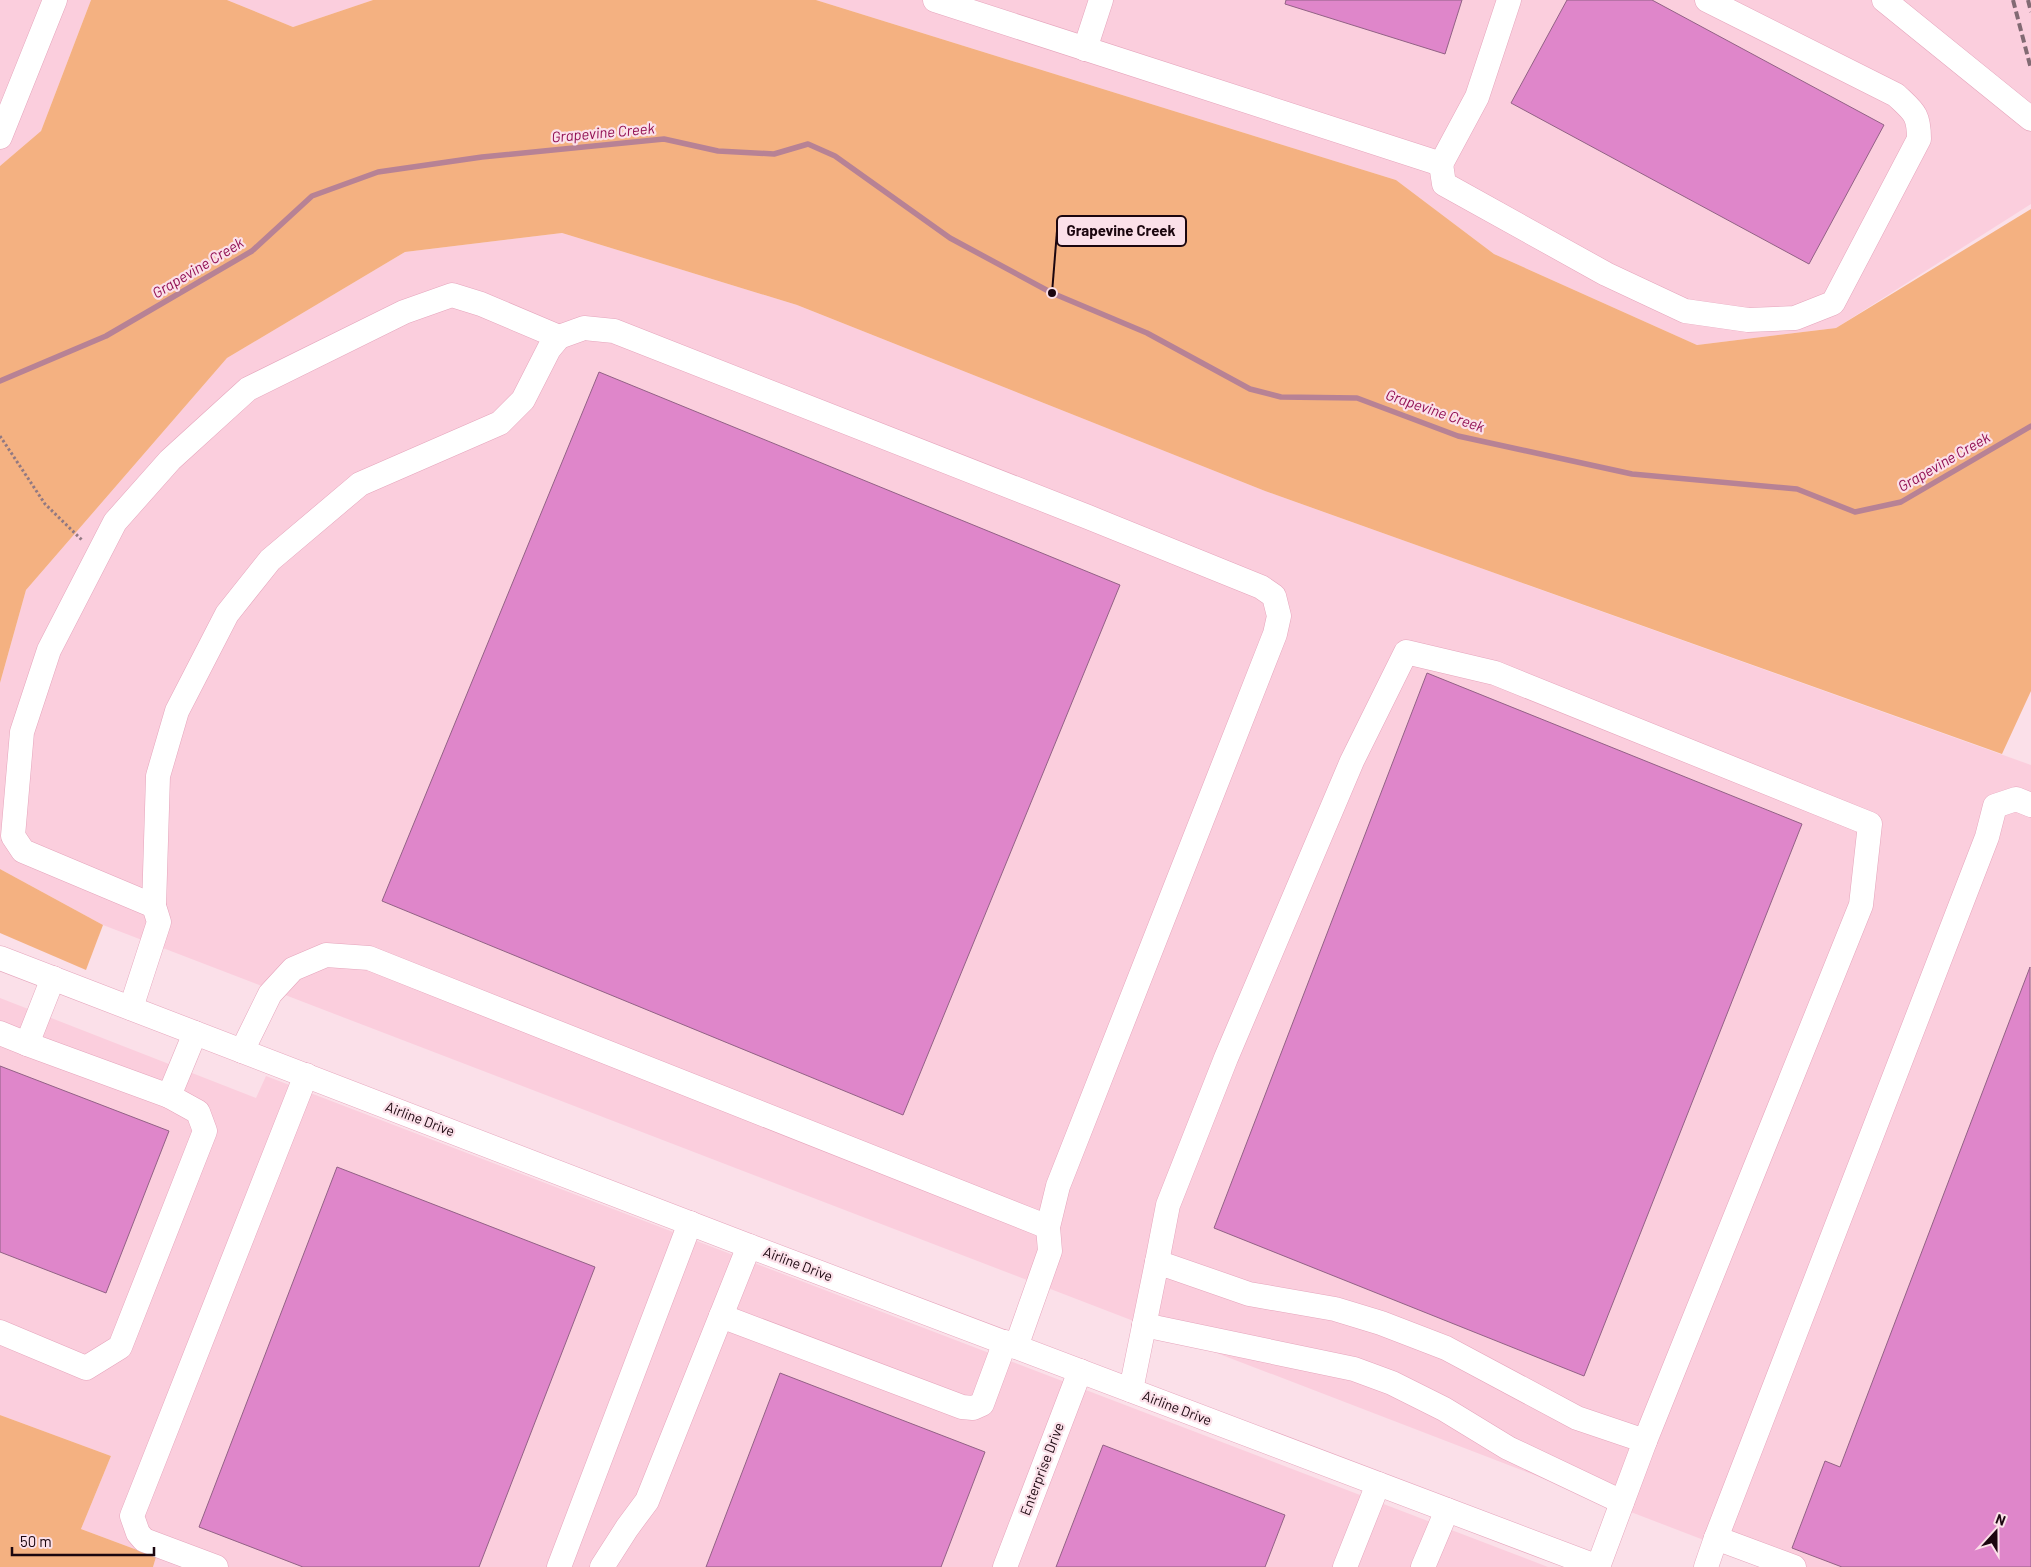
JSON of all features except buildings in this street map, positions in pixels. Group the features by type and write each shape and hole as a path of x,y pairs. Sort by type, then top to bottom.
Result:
{"street":[{"path":"0,137 55,0"},
{"path":"935,0 1441,164"},
{"path":"1085,50 1101,0"},
{"path":"1509,0 1477,97 1441,164 1444,184 1606,274 1685,311 1748,320 1795,318 1833,303 1918,140 1919,122 1913,111 1896,95 1707,0"},
{"path":"1884,0 2031,119"},
{"path":"154,906 23,851 14,836 22,732 49,650 115,522 170,460 248,389 404,312 452,296 481,304 559,337"},
{"path":"131,1008 159,922 154,906 158,776 177,711 227,614 270,560 360,484 500,423 523,400 549,348 559,337 584,328 614,332 1097,520 1260,587 1274,596 1279,616 1275,634 1058,1186 1048,1227 1050,1251 982,1404 973,1408 962,1407 721,1316"},
{"path":"1131,1390 1168,1205 1226,1058 1352,761 1406,652 1495,673 1870,824 1861,905 1645,1441 1598,1567"},
{"path":"1706,1567 1987,837 1995,806 2016,799 2031,806"},
{"path":"242,1051 270,994 293,969 326,955 369,958 1048,1227"},
{"name":"Airline Drive","path":"0,958 749,1246 1598,1567"},
{"path":"27,1044 53,978"},
{"path":"0,1033 169,1096 198,1112 205,1131 120,1347 86,1368 0,1332"},
{"path":"169,1096 195,1033"},
{"path":"216,1567 144,1540 138,1532 132,1516 306,1075"},
{"path":"559,1567 690,1223"},
{"path":"602,1567 647,1501 749,1246"},
{"path":"1157,1262 1249,1294 1335,1309 1381,1322 1446,1348 1576,1418 1645,1441"},
{"path":"1144,1325 1354,1369 1392,1383 1444,1409 1508,1448 1622,1502"},
{"name":"Enterprise Drive","path":"1005,1567 1080,1371"},
{"path":"1345,1567 1378,1484"},
{"path":"1423,1567 1447,1510"},
{"path":"1716,1538 1794,1567"}],"path":[{"path":"0,436 45,504 97,555"}],"shaded area":[{"path":"0,0 91,0 41,131 0,166"},
{"path":"91,0 227,0 293,27 373,0 816,0 1396,180 1494,254 1697,345 1836,328 2031,209 2031,691 2002,754 1265,491 797,305 562,233 405,252 227,358 26,590 0,683 0,166 41,131"},
{"path":"227,0 373,0 293,27"},
{"path":"816,0 2031,0 2031,204 1836,328 1697,345 1494,254 1396,180"},
{"path":"562,233 797,305 1265,491 2031,765 2031,1567 1774,1567 103,925 0,869 0,683 26,590 227,358 405,252"},
{"path":"0,869 103,925 86,970 0,933"},
{"path":"0,998 256,1098 266,1076 1548,1567 153,1567 156,1557 81,1529 111,1456 0,1415"},
{"path":"0,1415 111,1456 81,1529 156,1557 153,1567 0,1567"}],"waterway":[{"name":"Grapevine Creek","path":"0,381 106,336 252,251 312,196 378,172 482,157 664,139 718,151 774,154 808,144 835,156 950,238 1052,293 1147,333 1250,389 1281,397 1357,398 1458,436 1632,474 1797,489 1855,512 1901,502 2031,426"}],"railway":[{"path":"2013,0 2031,69"},
{"path":"2028,0 2031,12"}],"place":[{"name":"Grapevine Creek","path":"1052,293"}]}
